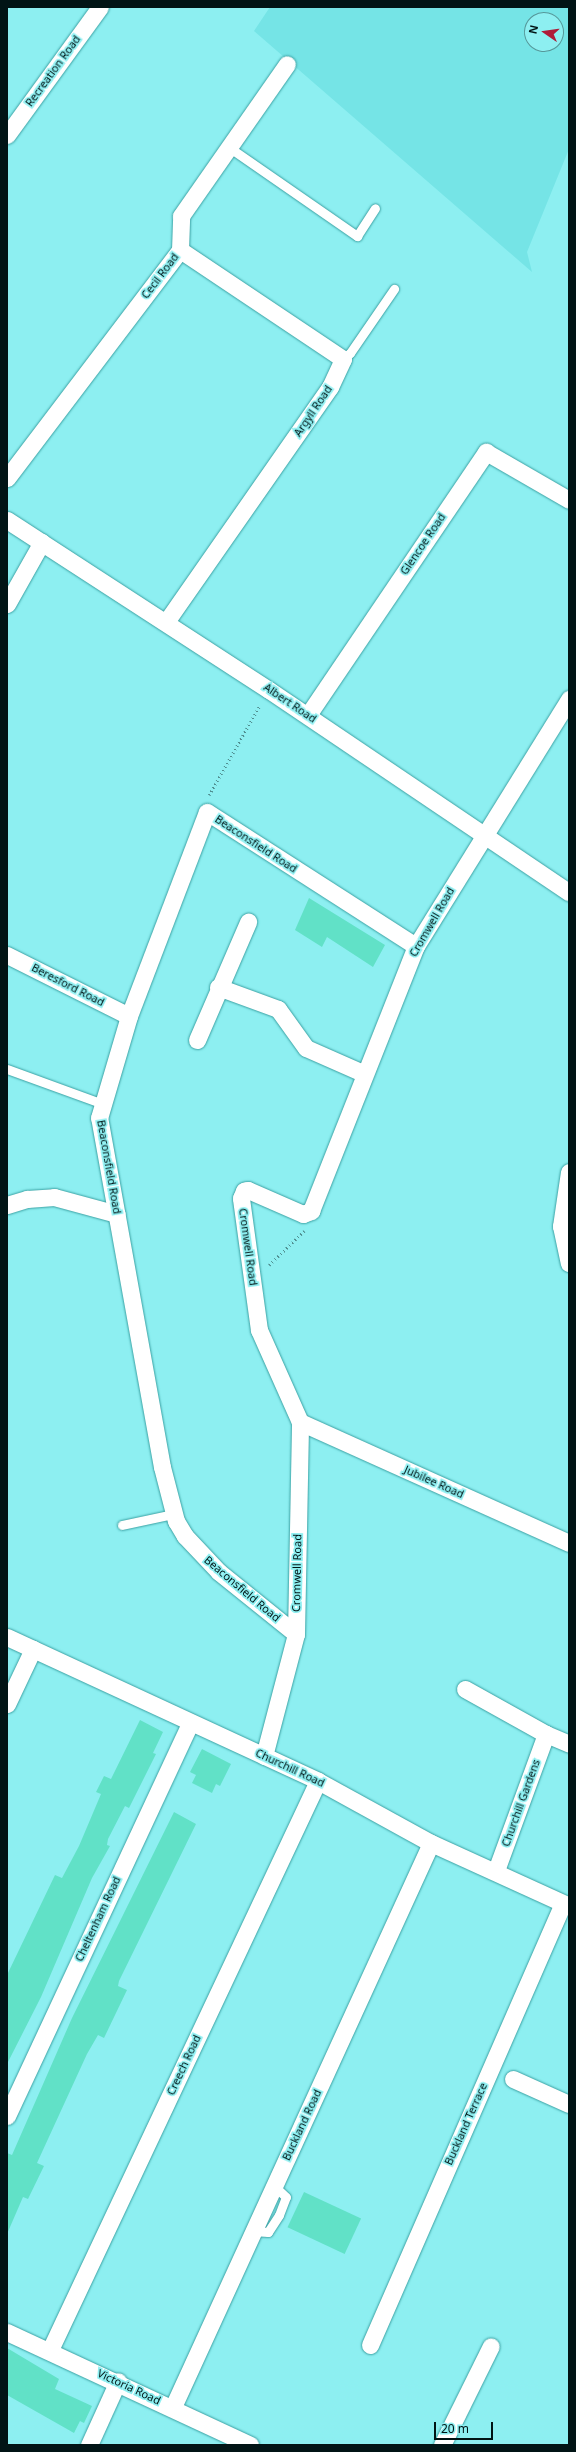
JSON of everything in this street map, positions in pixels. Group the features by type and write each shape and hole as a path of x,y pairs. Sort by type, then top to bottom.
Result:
{"street":[{"name":"Recreation Road","path":"7,135 100,7"},
{"name":"Cecil Road","path":"10,474 180,250 181,216 230,148 287,64"},
{"path":"180,250 343,359"},
{"name":"Argyll Road","path":"166,622 330,387 343,359"},
{"name":"Glencoe Road","path":"308,715 486,452 569,500"},
{"name":"Albert Road","path":"7,520 308,715 569,892"},
{"path":"7,604 42,542"},
{"path":"485,834 569,699"},
{"name":"Beaconsfield Road","path":"296,1634 219,1572 185,1536 173,1514 162,1467 100,1118 129,1016 207,812 416,946"},
{"name":"Cromwell Road","path":"264,1756 296,1634 300,1422 259,1330 241,1198 244,1191 257,1192 288,1209 308,1214 311,1211 363,1073 416,946 485,834"},
{"path":"197,1040 218,987 248,922"},
{"name":"Beresford Road","path":"7,955 129,1016"},
{"path":"218,987 278,1009 306,1048 363,1073"},
{"path":"569,1172 561,1226 569,1263"},
{"path":"7,1205 27,1199 54,1197 117,1214"},
{"name":"Jubilee Road","path":"300,1422 569,1543"},
{"name":"Churchill Road","path":"7,1637 318,1781 431,1843 496,1871 566,1905"},
{"path":"7,1704 33,1649"},
{"path":"465,1689 546,1734 569,1744"},
{"name":"Cheltenham Road","path":"7,2116 190,1723"},
{"name":"Churchill Gardens","path":"496,1871 546,1734"},
{"name":"Creech Road","path":"50,2350 318,1781"},
{"name":"Buckland Road","path":"173,2407 431,1843"},
{"name":"Buckland Terrace","path":"370,2345 566,1905"},
{"path":"513,2079 569,2104"},
{"name":"Victoria Road","path":"7,2332 118,2381 250,2445"},
{"path":"442,2445 482,2352"},
{"path":"89,2445 118,2381"}],"lane":[{"path":"230,148 357,236 375,208"},
{"path":"343,359 350,353 394,289"},
{"path":"7,1069 103,1104"},
{"path":"122,1525 173,1514"}],"path":[{"path":"207,812 205,804 222,769 269,690"},
{"path":"252,1279 297,1240 307,1228 308,1214"}],"shaded area":[{"path":"270,7 569,7 569,149 527,252 532,272 254,31"}],"building":[{"path":"309,898 385,945 373,967 327,937 322,947 295,930"},
{"path":"140,1720 163,1732 153,1753 156,1754 129,1808 125,1806 108,1839 107,1845 110,1846 92,1878 41,1997 7,2064 7,1975 55,1875 62,1878 79,1846 101,1794 96,1792 104,1776 111,1779"},
{"path":"202,1749 231,1764 220,1786 216,1784 212,1793 192,1783 196,1775 190,1772"},
{"path":"174,1812 196,1824 119,1981 118,1986 127,1990 104,2038 98,2035 87,2054 37,2163 44,2166 28,2199 23,2197 7,2234 7,2153 12,2155 72,2018"},
{"path":"304,2192 361,2219 345,2254 288,2227"},
{"path":"7,2348 59,2379 55,2389 92,2406 84,2423 80,2421 74,2433 7,2395"}]}
